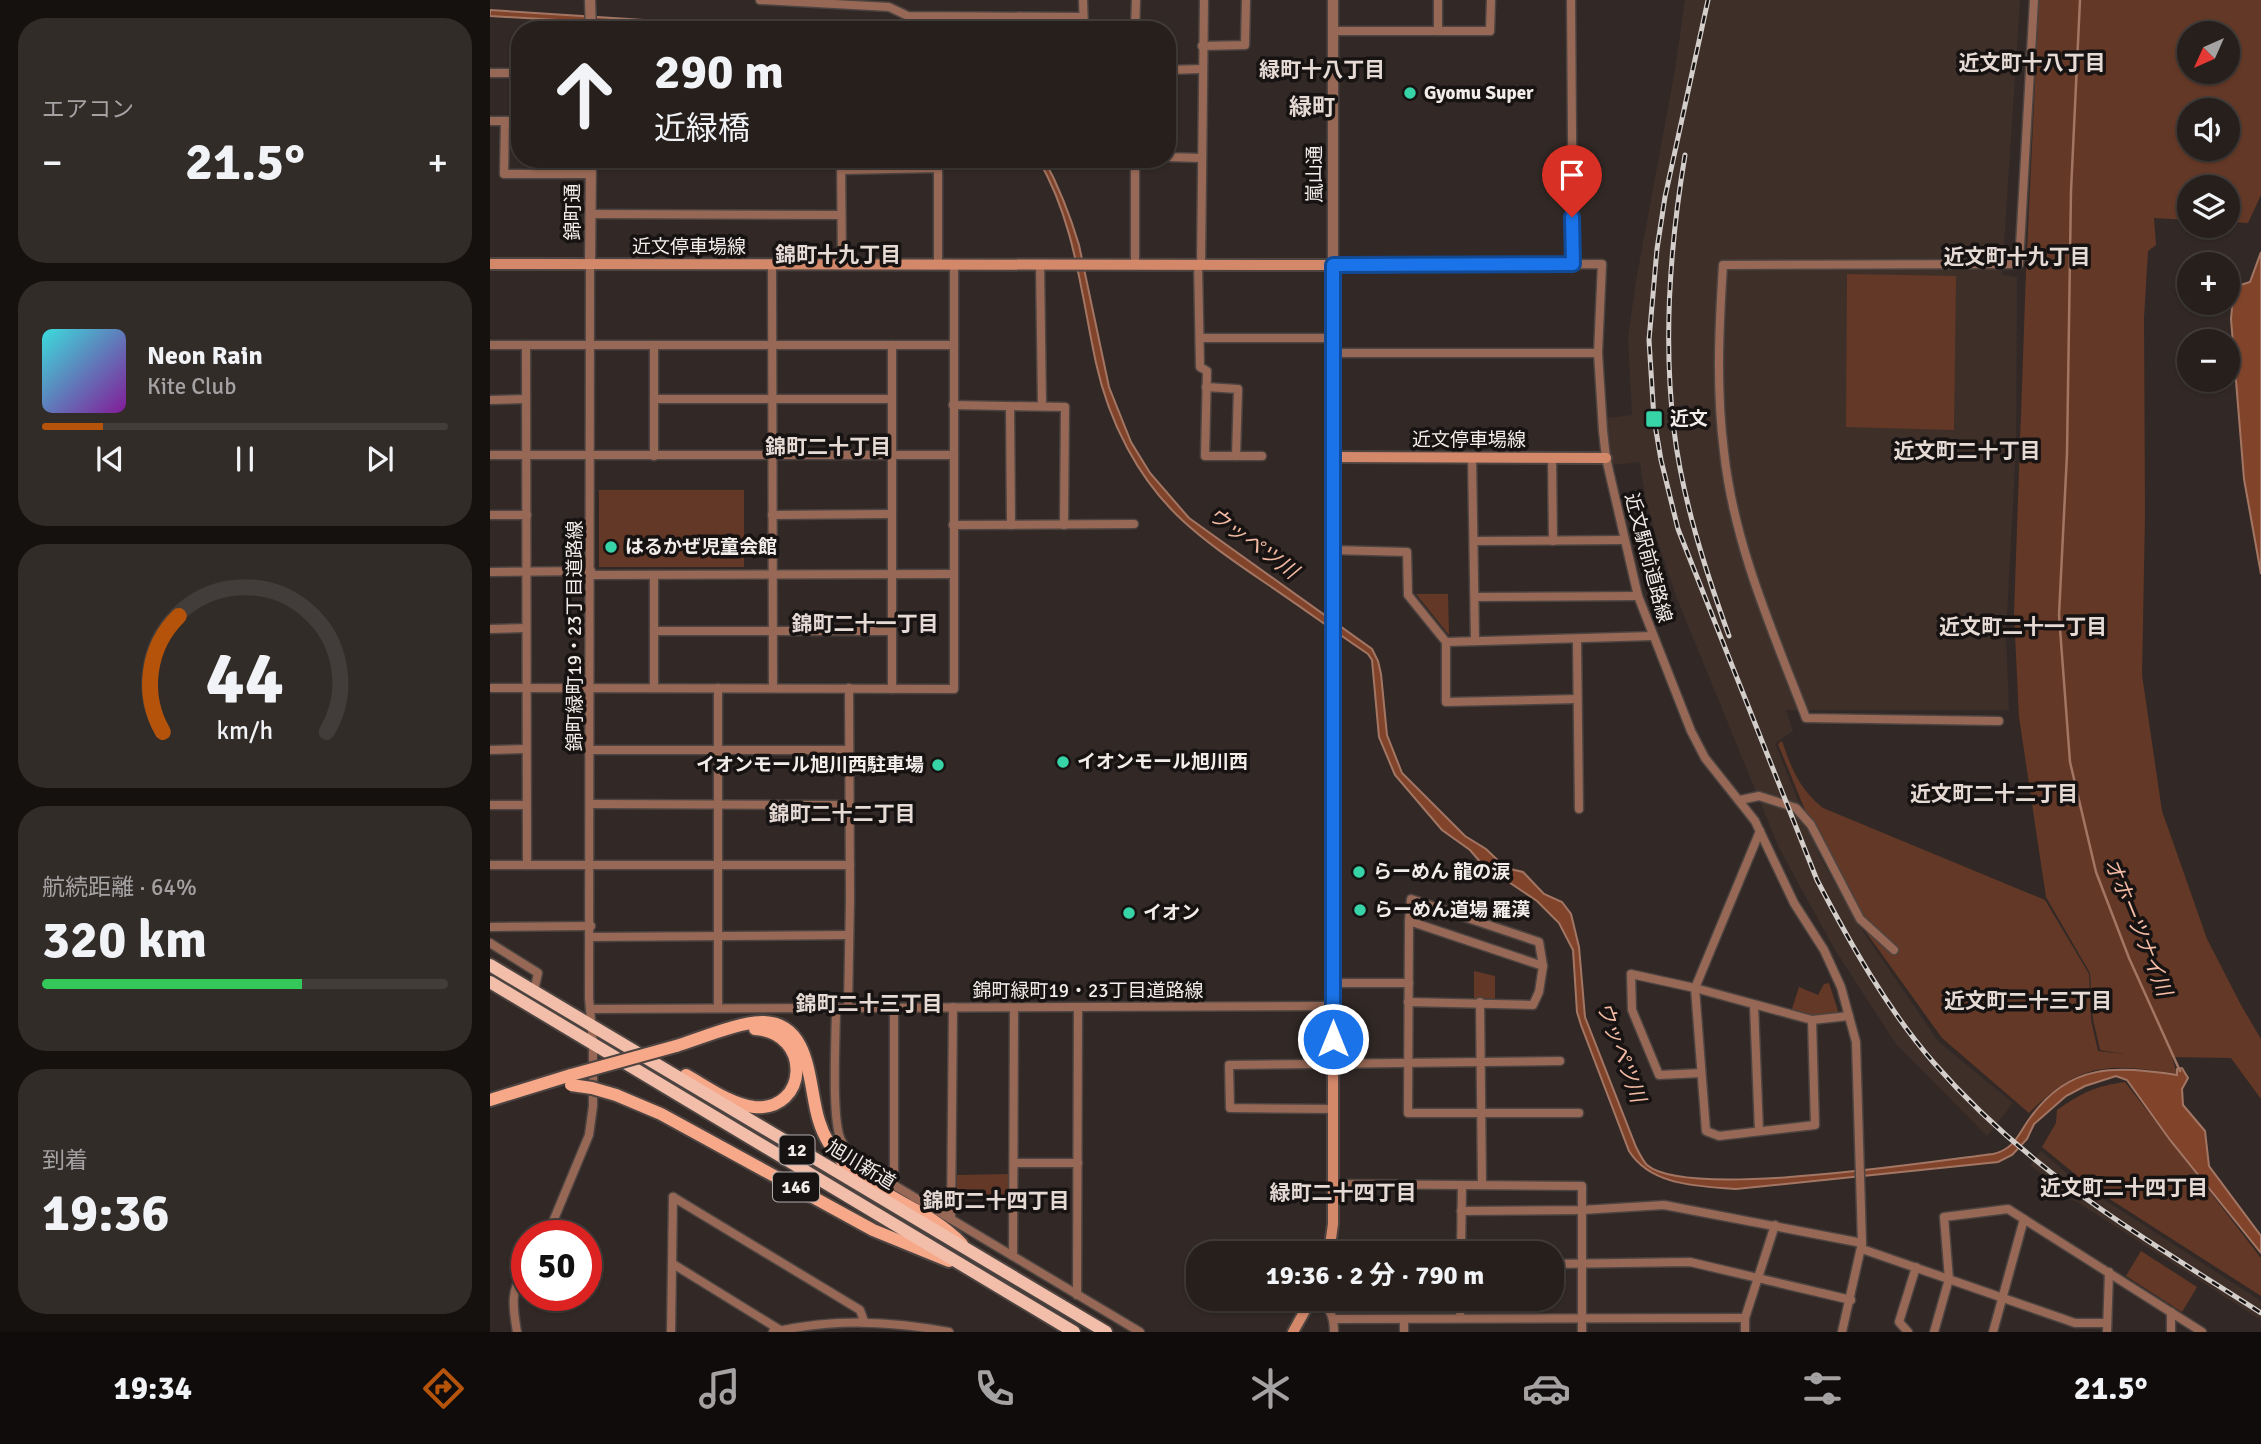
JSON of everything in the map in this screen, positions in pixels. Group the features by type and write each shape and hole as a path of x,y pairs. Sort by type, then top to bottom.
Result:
{"highway":[{"name":"旭川新道","path":"490,965 1106,1332"},
{"name":"旭川新道","path":"490,982 1074,1332"}],"main road":[{"name":"近文停車場線","path":"490,264 1135,264"},
{"path":"1135,264 1333,265 1333,1184 1330,1241"},
{"name":"近文停車場線","path":"1332,457 1606,458"},
{"name":"146","path":"490,1100 571,1080 743,1024 776,1024 788,1031 798,1042 806,1058 819,1123 836,1154 866,1181 946,1227 972,1254"},
{"name":"146","path":"616,1042 669,1066 735,1102 755,1107 770,1106 783,1099 792,1089 798,1072 791,1049 781,1037 767,1030 722,1032"},
{"name":"146","path":"571,1080 661,1114 873,1230 978,1274"},
{"path":"1293,1332 1305,1311"}],"street":[{"path":"590,0 591,21"},
{"path":"760,0 889,7 908,16 1083,17"},
{"path":"1083,0 1083,21"},
{"path":"1135,21 1136,0"},
{"path":"1204,0 1201,69 1200,367 1207,371 1205,456 1262,456"},
{"path":"1202,46 1245,45 1246,0"},
{"name":"嵐山通","path":"1332,0 1333,265"},
{"path":"1438,0 1438,31"},
{"path":"1333,31 1490,31 1491,0"},
{"path":"1333,265 1573,264 1571,0"},
{"path":"1999,721 1806,718 1753,578 1738,523 1724,454 1718,342 1723,265 2018,264 2034,0"},
{"path":"1176,70 1201,69"},
{"path":"490,73 511,73"},
{"path":"490,121 511,121"},
{"path":"505,121 505,174 591,174"},
{"path":"1176,158 1201,158"},
{"name":"錦町通","path":"590,264 591,168"},
{"path":"842,264 841,170 938,168 938,264"},
{"path":"1135,168 1135,264"},
{"path":"591,214 841,215"},
{"name":"錦町緑町19・23丁目道路線","path":"554,1220 589,1135 593,1106 590,1009 590,264"},
{"path":"772,264 773,688"},
{"path":"490,688 954,689 954,264"},
{"path":"1040,264 1042,406"},
{"name":"近文駅前道路線","path":"1573,264 1602,264 1598,353 1606,458 1638,596 1691,732 1705,758 1740,800 1760,831 1794,903 1830,962 1850,1016 1856,1042 1862,1246"},
{"path":"1200,338 1332,338"},
{"path":"490,345 954,345"},
{"path":"526,345 527,864"},
{"path":"654,345 654,456"},
{"path":"892,345 892,689"},
{"path":"1332,353 1598,353"},
{"path":"1206,387 1238,389 1236,456"},
{"path":"654,399 892,399"},
{"path":"490,400 526,400"},
{"path":"953,405 1065,407 1064,525"},
{"path":"1010,406 1011,525"},
{"path":"490,455 954,455"},
{"path":"1472,457 1475,640"},
{"path":"1552,457 1553,541"},
{"path":"772,515 891,514"},
{"path":"490,515 527,515"},
{"path":"954,525 1135,524"},
{"path":"1475,541 1624,540"},
{"path":"1332,550 1407,552 1408,595 1446,642 1446,702 1577,699"},
{"path":"490,572 953,575"},
{"path":"654,575 654,688"},
{"path":"1475,597 1638,596"},
{"path":"490,629 526,628"},
{"path":"654,631 891,631"},
{"path":"1446,642 1653,636"},
{"path":"1577,640 1579,809"},
{"path":"718,688 718,1008"},
{"path":"848,1007 849,688"},
{"path":"490,750 525,749"},
{"path":"590,750 849,750"},
{"path":"1740,800 1759,796 1796,808 1811,825 1860,919 1894,950"},
{"path":"590,804 850,805"},
{"path":"490,805 526,805"},
{"path":"1760,831 1695,988 1706,1132 1719,1136 1815,1125 1812,1020"},
{"path":"490,865 850,864"},
{"path":"1408,1002 1533,1005 1539,992 1543,966 1539,942 1411,899 1409,921 1408,1002 1408,1113 1579,1113"},
{"path":"1409,921 1543,966"},
{"path":"490,927 591,926"},
{"path":"590,937 848,935"},
{"path":"490,943 538,973 534,991"},
{"path":"1701,1073 1659,1075 1632,1010 1631,974 1695,988 1812,1020 1850,1016"},
{"path":"1333,983 1409,983"},
{"path":"1480,1002 1482,1185"},
{"path":"1754,1004 1759,1130"},
{"name":"錦町緑町19・23丁目道路線","path":"590,1009 1333,1006"},
{"path":"836,1007 836,1115 839,1138 848,1152 862,1166 1140,1332"},
{"path":"894,1007 894,1185"},
{"path":"951,1219 953,1007"},
{"path":"1077,1295 1078,1007"},
{"path":"1013,1256 1014,1008"},
{"path":"1333,1110 1230,1108 1230,1065 1560,1061"},
{"path":"1013,1163 1078,1163"},
{"path":"1333,1184 1582,1186 1582,1332"},
{"path":"1461,1241 1462,1185"},
{"path":"671,1332 673,1197 860,1310 864,1321"},
{"path":"1461,1211 1583,1210 1664,1205 1775,1225 1862,1246 2075,1323 2107,1327 2109,1272"},
{"path":"1934,1332 1949,1279 1944,1217 2008,1209 2202,1332"},
{"path":"1993,1332 2024,1219"},
{"path":"1745,1332 1745,1318 1775,1225"},
{"path":"1842,1332 1862,1246"},
{"path":"1564,1264 1690,1262 1851,1300"},
{"path":"673,1264 777,1331 864,1321 915,1325 948,1332"},
{"path":"1908,1332 1899,1322 1916,1267"},
{"path":"515,1311 517,1332"},
{"path":"1330,1311 1334,1319 1334,1332"},
{"path":"1460,1311 1460,1318"},
{"path":"2171,1312 2171,1332"},
{"path":"1334,1319 1745,1318"},
{"path":"1404,1319 1404,1332"},
{"path":"851,1332 852,1321"}],"shaded area":[{"path":"1685,0 2020,0 2002,275 2017,277 2016,447 2006,633 2009,710 1786,710 1793,731 1775,743 1822,861 1862,930 1938,1041 2013,1103 1987,1136 1896,1044 1835,950 1779,848 1676,596 1645,496 1640,462 1612,465 1606,418 1632,415 1628,338"},
{"path":"2039,0 2261,0 2261,195 2248,223 2240,223 2240,175 2177,175 2177,219 2154,218 2156,245 2148,251 2144,318 2145,515 2142,675 2162,811 2207,939 2261,1039 2261,1099 2231,1058 2172,1057 2177,1074 2132,1068 2097,1070 2064,1083 2029,1113 1942,1038 1863,928 1825,859 1778,744 1782,741 1797,778 1808,794 1823,808 2045,900 2089,974 2091,1020 2098,1051 2124,1054 2100,1050 2093,1019 2090,973 2046,897 2019,717 2014,614"},
{"path":"490,10 659,21 574,21 490,16"},
{"path":"1043,168 1048,168 1076,234 1109,387 1131,442 1150,473 1189,518 1372,649 1381,674 1387,735 1402,773 1465,836 1486,849 1506,868 1523,872 1544,894 1562,902 1571,914 1579,947 1585,1017 1636,1147 1647,1165 1671,1175 1710,1179 1758,1179 1868,1170 1993,1154 2011,1145 2045,1100 2061,1086 2078,1077 2115,1070 2177,1075 2177,1069 2182,1068 2188,1078 2182,1089 2183,1105 2205,1131 2209,1166 2261,1236 2261,1253 2170,1140 2127,1080 2116,1076 2085,1086 2066,1096 2034,1124 2027,1139 2012,1155 1998,1162 1736,1189 1676,1182 1663,1178 1638,1163 1629,1151 1581,1025 1577,1012 1573,950 1559,923 1537,901 1482,864 1470,850 1442,830 1395,775 1379,737 1372,660 1368,654 1234,561 1182,520 1152,486 1127,448 1102,385 1069,233"},
{"path":"2261,252 2261,574 2244,479 2237,392 2240,392 2240,329 2232,329 2231,319 2231,315 2240,315 2240,285 2250,282"},
{"path":"1847,274 1956,276 1954,430 1846,427"},
{"path":"599,490 744,490 744,567 599,567"},
{"path":"1416,594 1448,594 1449,635"},
{"path":"1474,971 1495,976 1495,999 1474,998"},
{"path":"1829,983 1838,1011 1836,1014 1813,1015 1792,1009 1799,987 1818,995 1824,984"},
{"path":"2125,1082 2261,1258 2261,1296 2091,1187 2042,1147 2056,1123 2057,1110 2089,1091"},
{"path":"2041,1151 2077,1182 2261,1301 2261,1320 2074,1200 2030,1165"},
{"path":"1009,1174 1009,1196 957,1196 957,1175"},
{"path":"2141,1251 2197,1287 2182,1312 2126,1276"}],"waterway":[{"name":"オホーツナイ川","path":"2080,0 2071,191 2067,454 2059,615 2070,762 2096,872 2129,958 2180,1071"}],"railway":[{"path":"1708,0 1665,197 1657,249 1649,340 1654,419 1678,529 1817,880 1885,998 1934,1063 1970,1102 2008,1137 2088,1200 2261,1313"},
{"path":"1685,155 1675,223 1670,292 1669,361 1674,430 1689,508 1729,636"}],"place":[{"name":"Gyomu Super","path":"1410,93"},
{"name":"近文","path":"1654,419"},
{"name":"はるかぜ児童会館","path":"611,547"},
{"name":"イオンモール旭川西","path":"1063,762"},
{"name":"イオンモール旭川西駐車場","path":"938,765"},
{"name":"らーめん 龍の涙","path":"1359,872"},
{"name":"らーめん道場 羅漢","path":"1360,910"},
{"name":"イオン","path":"1129,913"}],"district":[{"name":"近文町十八丁目","path":"2032,63"},
{"name":"緑町十八丁目","path":"1322,70"},
{"name":"緑町","path":"1312,107"},
{"name":"錦町十九丁目","path":"838,255"},
{"name":"近文町十九丁目","path":"2017,257"},
{"name":"錦町二十丁目","path":"828,447"},
{"name":"近文町二十丁目","path":"1967,451"},
{"name":"錦町二十一丁目","path":"865,624"},
{"name":"近文町二十一丁目","path":"2023,627"},
{"name":"近文町二十二丁目","path":"1994,794"},
{"name":"錦町二十二丁目","path":"842,814"},
{"name":"近文町二十三丁目","path":"2028,1001"},
{"name":"錦町二十三丁目","path":"869,1004"},
{"name":"近文町二十四丁目","path":"2124,1188"},
{"name":"緑町二十四丁目","path":"1343,1193"},
{"name":"錦町二十四丁目","path":"996,1201"}],"route":[{"path":"1333,1039 1333,265 1573,264 1572,217"}],"water label":[{"name":"ウッペツ川","path":"1253,543"},
{"name":"ウッペツ川","path":"1621,1052"}]}
